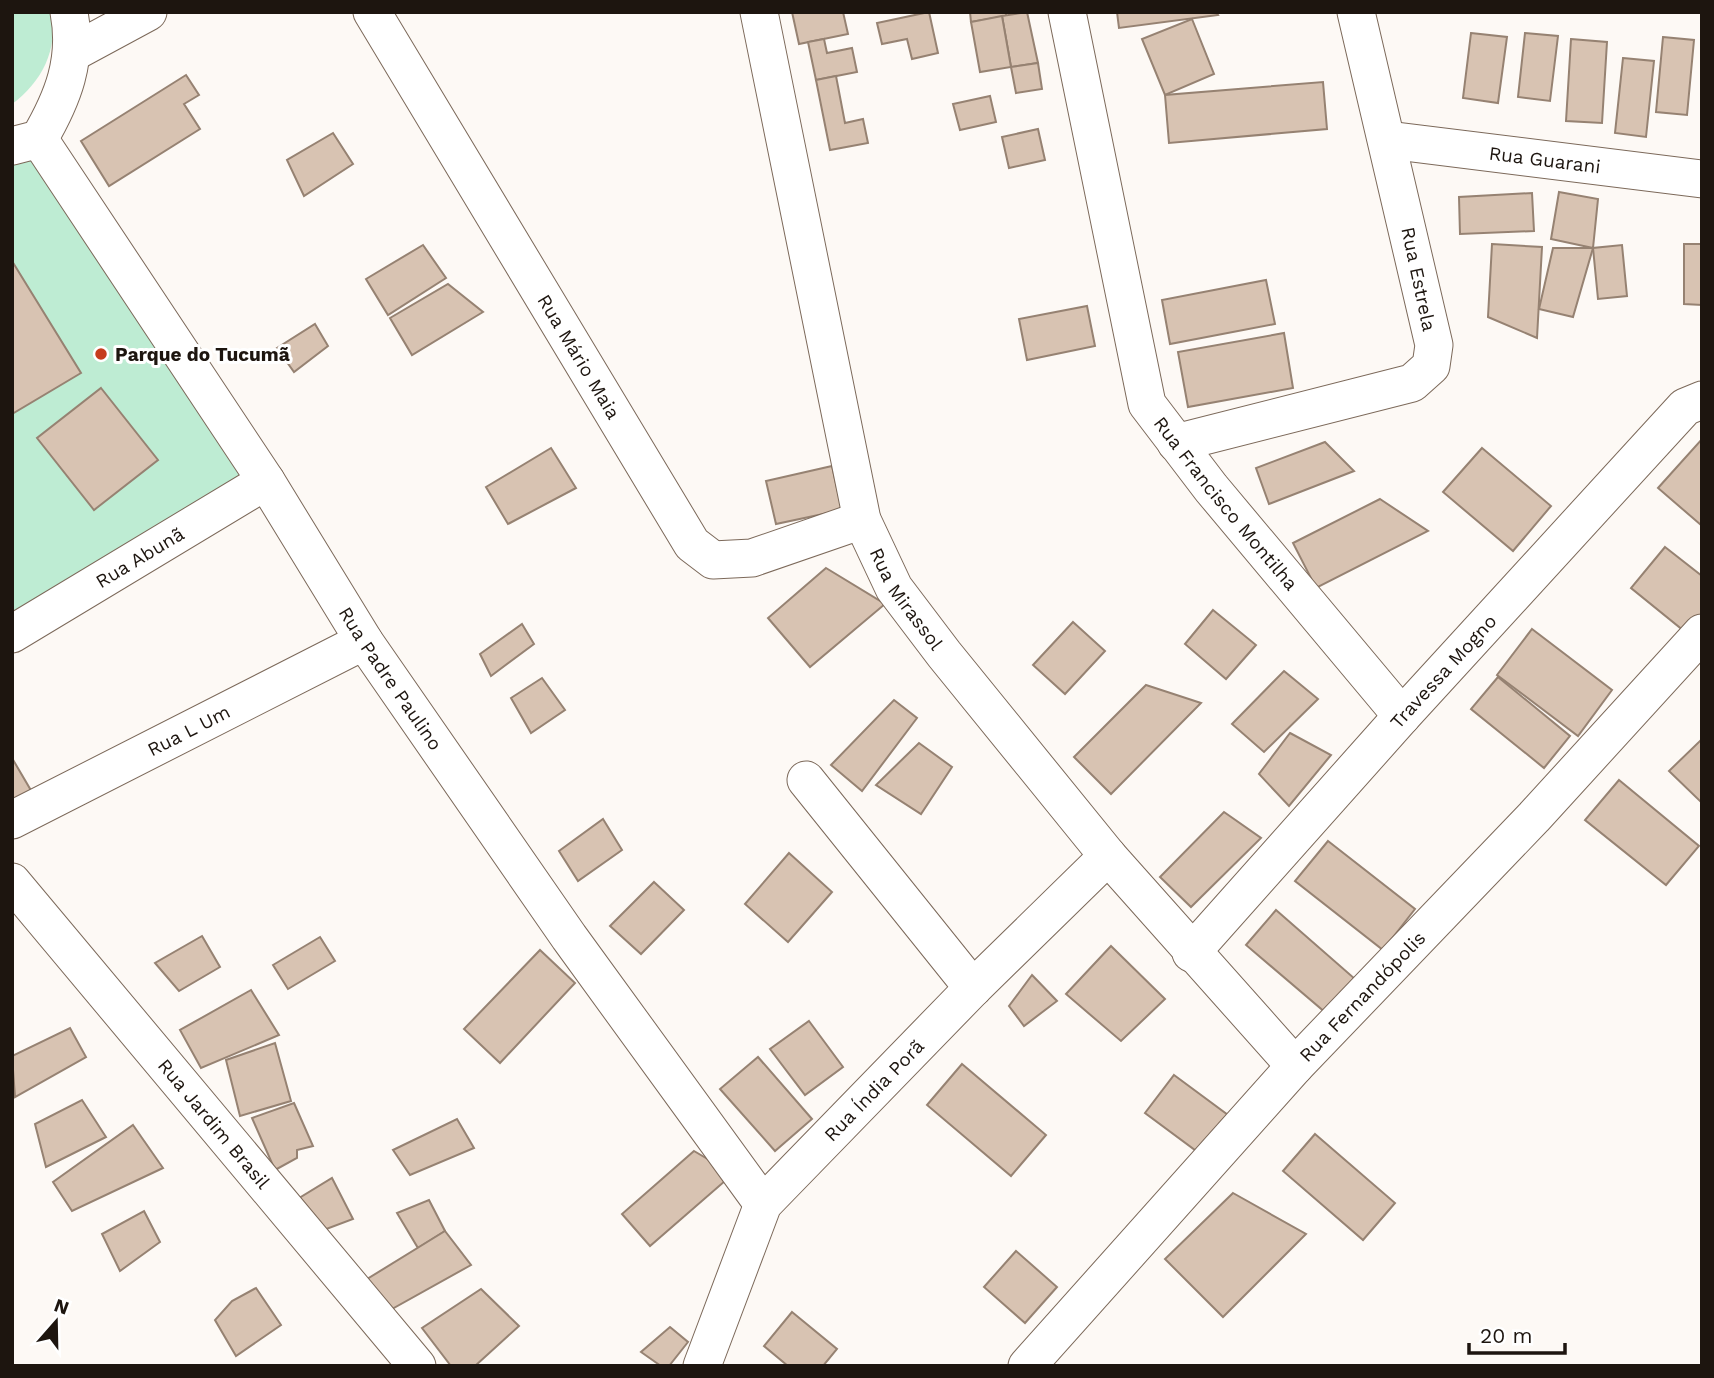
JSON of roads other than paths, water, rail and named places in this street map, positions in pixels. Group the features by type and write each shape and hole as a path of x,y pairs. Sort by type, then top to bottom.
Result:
{"street":[{"path":"25,143 66,84 72,53 69,12"},
{"path":"72,53 148,12"},
{"name":"Rua Mário Maia","path":"372,12 692,544 713,560 752,558 862,520"},
{"name":"Rua Mirassol","path":"759,12 862,520 894,588 1108,856 1191,953 1295,1066"},
{"name":"Rua Francisco Montilha","path":"1067,12 1147,404 1176,443 1402,716"},
{"name":"Rua Estrela","path":"1176,443 1412,383 1431,366 1434,345 1356,12"},
{"name":"Rua Guarani","path":"1388,140 1702,179"},
{"name":"Rua Padre Paulino","path":"25,143 266,481 364,641 569,937 763,1204"},
{"name":"Travessa Mogno","path":"1191,953 1402,716 1685,407 1702,400"},
{"name":"Rua Abunã","path":"12,634 266,481"},
{"name":"Rua Fernandópolis","path":"1027,1366 1295,1066 1534,817 1702,633"},
{"name":"Rua L Um","path":"12,820 364,641"},
{"path":"806,780 973,988"},
{"name":"Rua Índia Porã","path":"702,1366 763,1204 973,988 1108,856"},
{"name":"Rua Jardim Brasil","path":"12,882 417,1366"}],"place":[{"name":"Parque do Tucumã","path":"101,354"}]}
